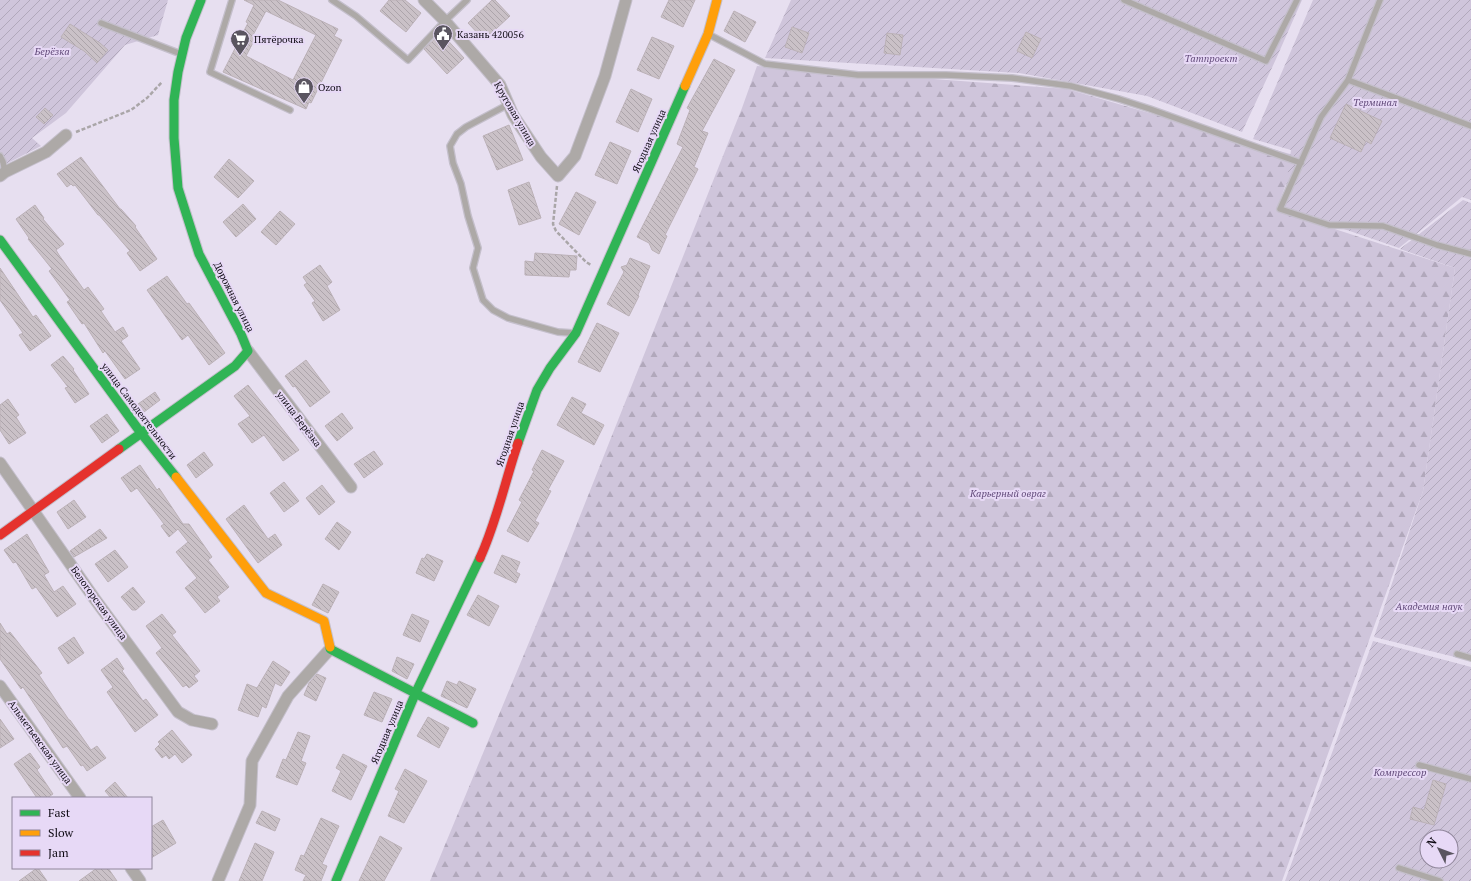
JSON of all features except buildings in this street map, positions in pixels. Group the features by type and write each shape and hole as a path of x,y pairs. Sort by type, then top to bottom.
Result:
{"street":[{"name":"Дорожная улица","path":"201,0 186,38 178,72 174,100 174,138 178,188 199,254 241,334 248,351"},
{"name":"Круговая улица","path":"424,0 445,20 500,85 514,115 541,157 558,176"},
{"path":"558,176 575,156 605,76 626,0"},
{"name":"Ягодная улица","path":"336,881 416,692 488,540 507,475 537,390 550,368 576,333 708,34 717,0"},
{"path":"2,174 46,152 66,136"},
{"name":"улица Самодеятельности","path":"0,240 141,433 266,593 324,621 330,650"},
{"path":"0,535 235,366 248,351"},
{"name":"улица Берёзка","path":"248,351 351,487"},
{"name":"Белогорская улица","path":"0,463 94,598 178,712 192,720 212,724"},
{"path":"218,881 250,805 252,761 288,696 330,650 416,692 473,723"},
{"name":"Альметьевская улица","path":"0,686 79,797"},
{"path":"131,869 140,881"}],"lane":[{"path":"232,0 210,72 290,110"},
{"path":"332,0 356,16 408,60 445,20 467,0"},
{"path":"1124,0 1266,61 1297,0"},
{"path":"1380,0 1348,80 1321,117 1280,209 1328,225 1383,226 1437,245 1471,254"},
{"path":"101,23 182,54"},
{"path":"708,34 765,64 858,75 946,75 1012,78 1071,86 1120,99 1150,109 1301,163"},
{"path":"1348,80 1471,126"},
{"path":"509,104 457,134 450,146 453,163 461,184 468,216 478,248 473,268 483,300 493,310 508,318 558,332 576,333"},
{"path":"0,156 3,162 2,174"},
{"path":"1457,654 1471,658"},
{"path":"1419,765 1471,779"},
{"path":"1399,868 1440,881"}],"path":[{"path":"66,136 131,110 147,98 163,82"},
{"path":"558,176 553,224 556,231 586,262 604,270"}],"green space":[{"name":"Берёзка","path":"0,0 168,0 158,35 125,45 66,113 32,138 41,146 0,167"},
{"name":"Татпроект","path":"791,0 1302,0 1242,132 1147,96 1019,73 765,58"},
{"name":"Терминал","path":"1313,0 1471,0 1471,200 1462,197 1399,248 1283,208 1291,150 1253,139"},
{"name":"Карьерный овраг","path":"757,66 1067,89 1297,156 1276,210 1455,268 1423,491 1282,881 430,881 549,594 742,108"},
{"name":"Академия наук","path":"1463,200 1471,203 1471,661 1374,637 1423,491 1455,268 1400,249"},
{"name":"Компрессор","path":"1373,641 1471,667 1471,881 1285,881"}],"traffic: fast":[{"path":"119,449 235,366 248,351 241,334 199,254 178,188 174,138 174,100 178,72 186,38 201,0"},
{"path":"518,443 537,390 550,368 576,333 685,86"},
{"path":"0,240 141,433 176,477"},
{"path":"336,881 416,692 480,558"},
{"path":"330,647 330,649 473,723"}],"traffic: slow":[{"path":"685,86 708,34 717,0"},
{"path":"176,477 266,593 324,621 330,647"}],"traffic: jam":[{"path":"480,558 496,515 518,443"},
{"path":"0,535 119,449"}],"place":[{"name":"Казань 420056","path":"443,51"},
{"name":"Пятёрочка","path":"240,56"},
{"name":"Ozon","path":"304,104"}]}
